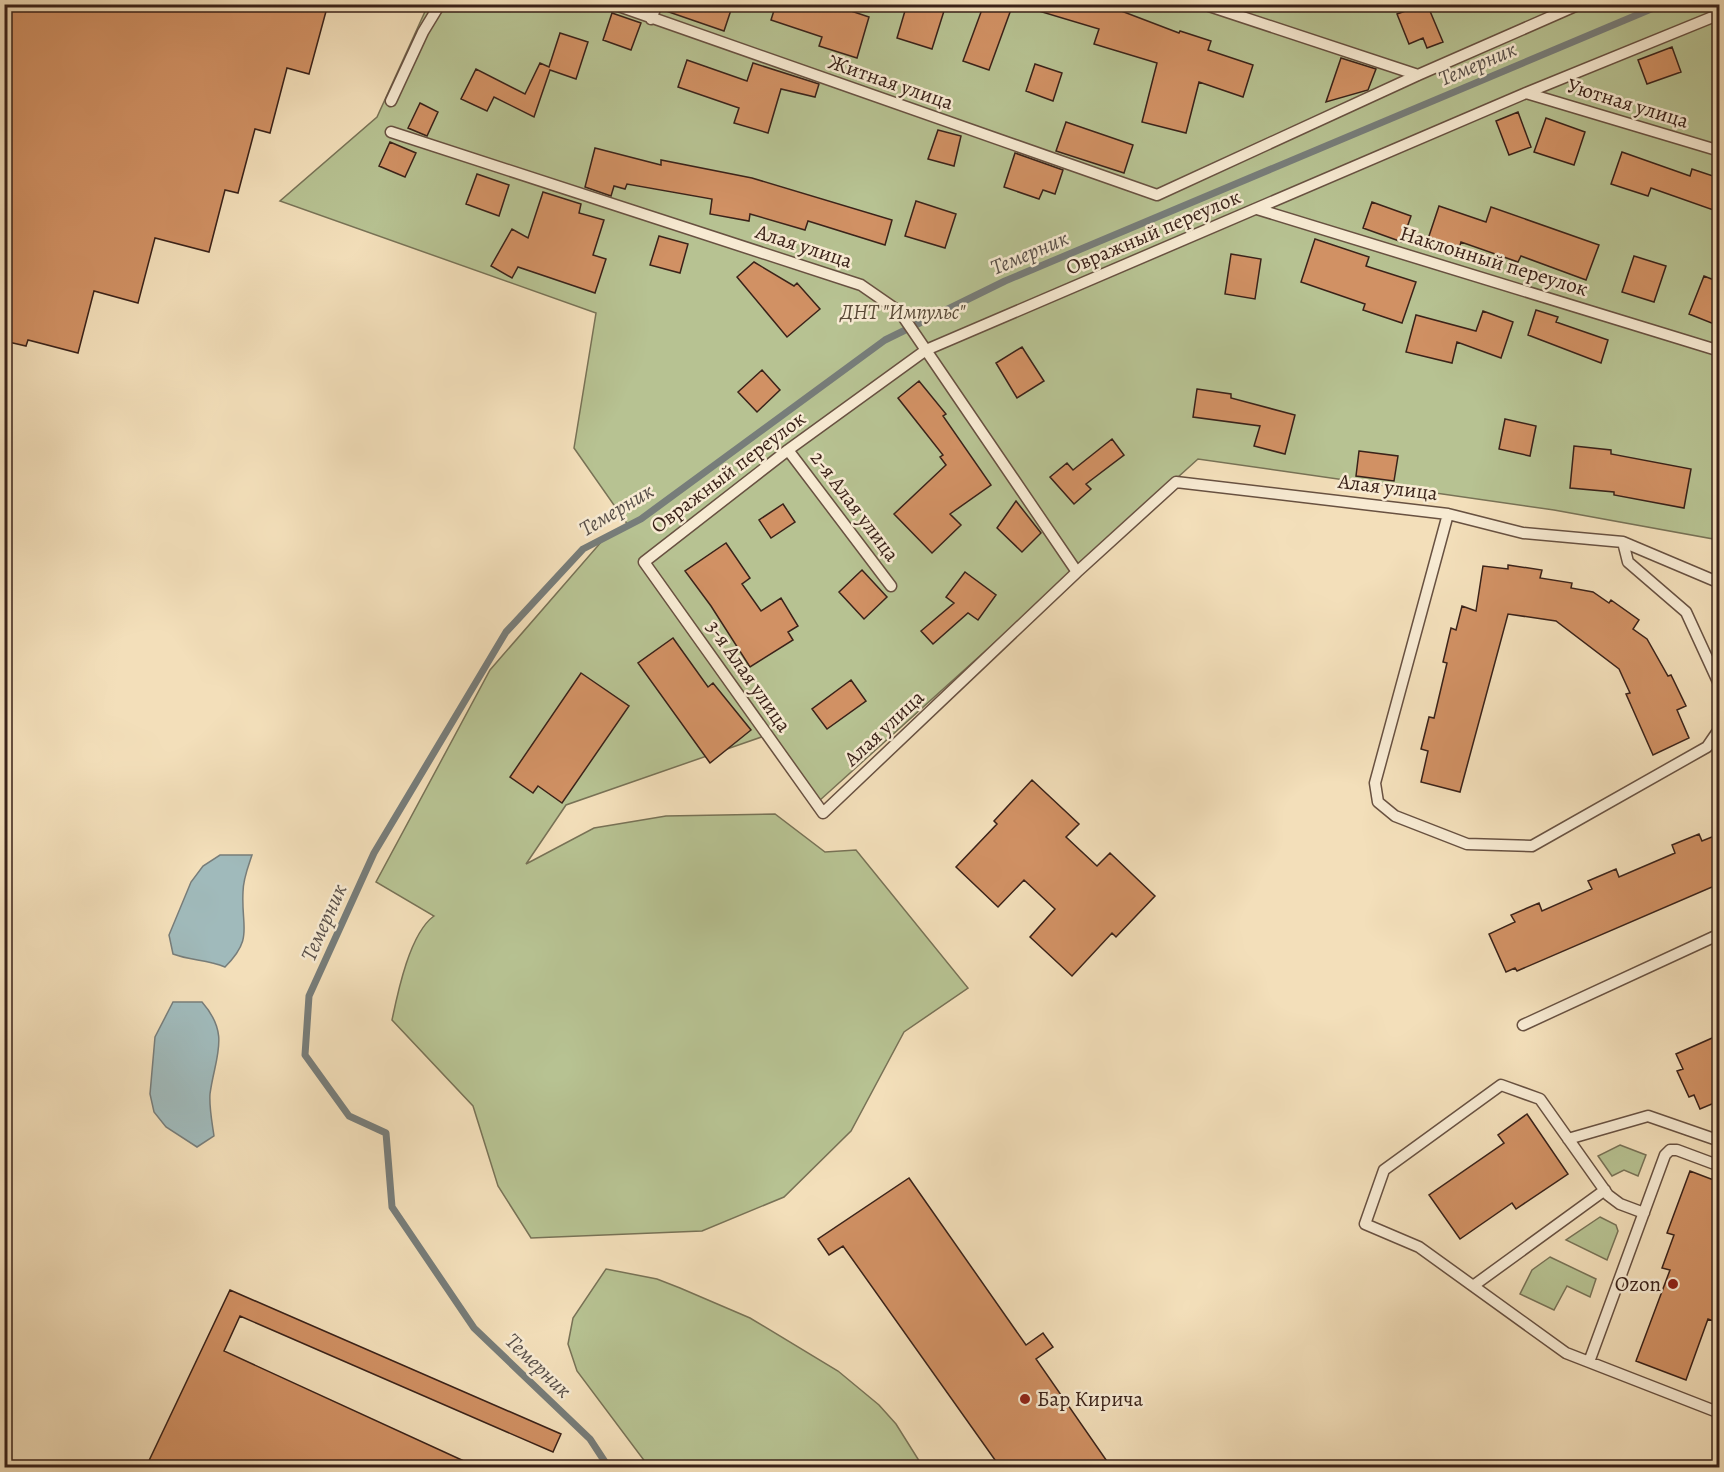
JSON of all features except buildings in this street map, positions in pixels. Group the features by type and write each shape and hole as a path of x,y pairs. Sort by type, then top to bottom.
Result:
{"lane":[{"path":"391,101 423,32 440,4"},
{"name":"Житная улица","path":"613,4 1157,195"},
{"path":"651,19 657,4"},
{"path":"1203,4 1418,75"},
{"name":"Овражный переулок","path":"1157,195 1418,75 1580,4"},
{"name":"Овражный переулок","path":"644,562 788,450 926,350 1526,93 1719,14"},
{"name":"Уютная улица","path":"1526,93 1719,151"},
{"name":"Алая улица","path":"391,132 861,285 900,312 1077,572"},
{"name":"Наклонный переулок","path":"1257,209 1719,351"},
{"name":"2-я Алая улица","path":"788,450 891,586"},
{"name":"Алая улица","path":"823,813 1077,572 1176,482 1448,514 1523,533 1623,542 1719,583"},
{"path":"1448,514 1375,783 1378,802 1395,816 1467,844 1532,846 1707,747 1719,728"},
{"path":"1623,542 1628,562 1686,612 1719,686"},
{"name":"3-я Алая улица","path":"644,562 823,813"},
{"path":"1523,1025 1719,934"},
{"path":"1644,1213 1612,1200 1540,1099 1501,1085 1384,1170 1365,1224 1419,1247 1566,1353 1719,1411"},
{"path":"1568,1138 1648,1116 1719,1141"},
{"path":"1588,1362 1665,1155 1670,1150 1719,1166"},
{"path":"1473,1286 1605,1190"}],"green space":[{"name":"ДНТ \"Импульс\"","path":"428,5 1719,5 1719,540 1554,510 1198,459 819,801 770,734 566,805 526,864 594,828 666,816 775,814 825,852 856,850 968,988 904,1032 851,1131 784,1197 702,1231 531,1238 498,1186 473,1106 392,1020 412,949 418,935 434,916 376,882 490,670 602,541 628,525 574,448 596,313 280,201 377,117"},
{"path":"1620,1145 1646,1155 1638,1176 1624,1170 1612,1176 1598,1156"},
{"path":"1600,1217 1616,1225 1618,1231 1607,1260 1566,1240"},
{"path":"1550,1257 1596,1279 1590,1297 1567,1286 1554,1310 1520,1294 1532,1270"},
{"path":"606,1269 657,1279 750,1318 838,1371 879,1405 896,1424 923,1467 649,1467 577,1371 568,1344 573,1318"}],"water":[{"path":"220,855 252,855 243,887 243,940 234,957 225,967 173,954 169,935 191,882 203,866"},
{"path":"173,1002 202,1002 211,1014 219,1036 210,1094 214,1136 197,1147 166,1127 154,1112 150,1094 155,1037"}],"waterway":[{"name":"Темерник","path":"609,1468 590,1439 474,1328 392,1207 386,1133 349,1116 305,1055 309,996 374,853 506,632 583,549 641,519 885,340 1005,281 1663,4"}],"place":[{"name":"Ozon","path":"1673,1284"},
{"name":"Бар Кирича","path":"1025,1399"}]}
